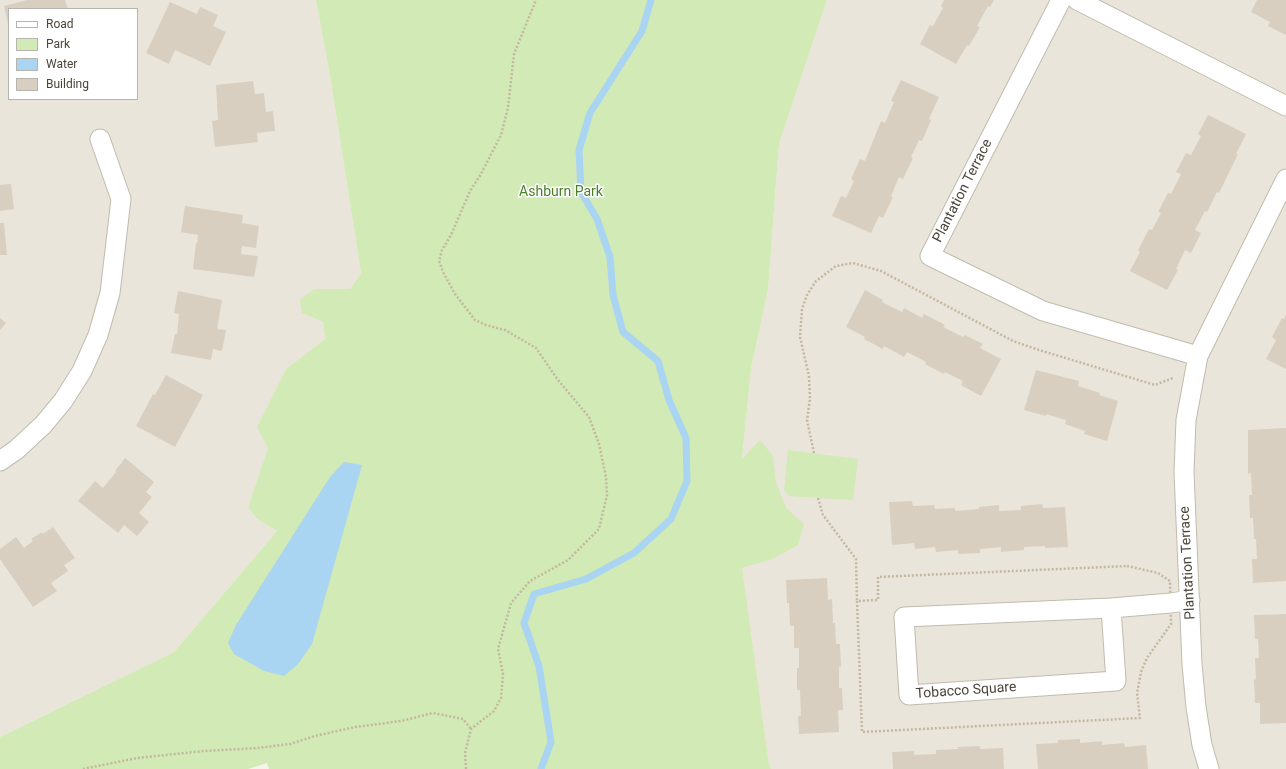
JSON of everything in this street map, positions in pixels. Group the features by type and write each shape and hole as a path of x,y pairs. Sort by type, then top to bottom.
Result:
{"street":[{"name":"Plantation Terrace","path":"1061,0 930,256 1043,311 1191,354"},
{"path":"1077,0 1286,106"},
{"path":"0,461 16,450 42,425 63,401 82,371 98,335 110,293 121,199 100,139"},
{"name":"Plantation Terrace","path":"1209,769 1202,746 1196,707 1192,664 1184,472 1191,354 1286,179"},
{"name":"Tobacco Square","path":"1111,608 1116,681 909,695 904,617 1111,608 1190,600"}],"path":[{"path":"466,769 465,753 471,729 494,711 501,698 503,674 498,649 511,603 530,581 568,560 599,529 607,495 606,478 599,444 589,417 558,380 536,348 506,330 486,325 475,320 455,294 439,261 442,250 451,235 470,191 481,174 501,135 508,108 514,54 520,36 536,0"},
{"path":"814,453 807,420 810,399 809,376 800,337 802,309 807,295 816,281 836,266 853,263 881,271 1013,341 1155,385 1178,376 1191,354"},
{"path":"818,498 823,515 856,559 857,602 862,732 1140,718 1137,693 1141,672 1147,658 1171,624 1170,581 1158,573 1127,566 878,577 878,600 857,602"},
{"path":"83,769 137,758 290,744 349,728 401,721 433,713 463,720 471,729"}],"shaded area":[{"path":"0,0 316,0 330,76 361,273 350,289 314,289 302,313 323,322 325,339 286,369 268,448 248,507 257,519 277,531 174,652 0,737"},
{"path":"827,0 1286,0 1286,769 771,769 769,764 741,567 742,460 751,369 768,290 779,144"}],"green space":[{"name":"Ashburn Park","path":"316,0 827,0 779,144 768,290 751,369 742,459 760,440 773,456 776,482 786,508 804,524 798,545 772,559 742,568 769,764 771,769 269,769 267,763 248,769 0,769 0,737 174,652 277,531 257,519 248,507 268,448 257,427 286,369 325,339 323,322 302,313 300,300 314,289 350,289 361,273 330,76"},
{"path":"788,450 858,459 853,500 789,496 784,490"}],"water":[{"path":"344,462 362,465 312,644 298,664 284,676 264,671 234,654 228,643 236,625 330,477"}],"building":[{"path":"27,0 65,0 68,8 8,8 8,24 4,6"},
{"path":"944,0 994,0 990,7 988,6 977,26 980,27 956,64 920,44 930,25 933,26 943,8 941,6"},
{"path":"1257,0 1286,0 1286,35 1268,26 1270,22 1251,12"},
{"path":"170,2 197,14 200,7 218,15 213,26 226,32 210,66 175,50 169,64 146,53"},
{"path":"901,80 939,97 929,119 931,120 922,141 919,140 911,157 913,158 903,179 899,177 891,196 893,197 883,218 879,216 871,233 832,216 841,196 846,198 854,181 851,179 860,159 865,161 881,121 885,123 894,102 891,101"},
{"path":"253,81 255,94 264,93 266,112 273,111 275,131 257,133 258,142 215,147 212,121 218,120 216,85"},
{"path":"1208,115 1246,134 1219,193 1217,192 1207,212 1205,211 1195,230 1201,233 1191,253 1185,250 1176,269 1178,270 1167,290 1130,271 1140,252 1138,250 1149,229 1152,230 1161,213 1158,212 1168,193 1171,194 1181,174 1176,172 1186,153 1191,155 1201,136 1198,134"},
{"path":"11,184 14,209 0,211 0,185"},
{"path":"185,206 243,215 242,223 259,226 256,248 242,246 241,254 258,256 254,277 193,269 198,235 181,232"},
{"path":"0,223 4,223 7,255 0,255"},
{"path":"865,290 883,300 882,302 902,312 904,308 922,318 924,314 945,325 943,327 963,337 965,335 983,344 980,348 1001,359 981,396 961,385 963,381 945,372 944,374 907,352 904,357 884,346 883,349 846,327"},
{"path":"178,291 222,300 217,329 226,330 222,351 213,349 211,360 171,353 175,334 177,334 179,314 174,313"},
{"path":"1286,314 1286,369 1266,359 1276,340 1272,337 1282,318 1284,319"},
{"path":"0,318 6,323 0,330"},
{"path":"1036,370 1079,381 1078,386 1118,401 1107,441 1084,434 1085,431 1065,424 1066,420 1046,414 1046,416 1024,410"},
{"path":"166,375 203,395 175,447 136,426 153,394 155,395"},
{"path":"1286,428 1286,581 1253,583 1252,559 1257,559 1253,518 1250,518 1249,495 1252,495 1251,473 1248,474 1248,430"},
{"path":"125,458 154,482 146,492 152,497 139,513 149,522 137,536 124,525 118,533 78,501 95,481 103,488"},
{"path":"912,501 913,506 934,505 935,509 955,508 955,511 979,509 979,507 999,505 999,511 1021,510 1021,506 1042,504 1043,508 1065,507 1068,547 1024,547 1024,550 1001,552 1001,547 980,549 980,553 958,554 958,550 936,552 935,547 915,549 914,543 892,545 889,502"},
{"path":"53,527 75,558 64,565 68,571 51,583 57,591 33,607 0,559 0,549 16,537 24,548 33,541 31,539 42,532 43,534"},
{"path":"827,578 828,600 832,599 836,644 840,644 841,667 839,667 839,688 842,688 843,710 838,710 839,732 799,734 798,716 801,716 800,690 797,690 797,668 799,668 799,648 794,648 794,626 790,626 786,580"},
{"path":"1286,614 1286,723 1260,724 1260,703 1255,703 1255,658 1259,658 1258,639 1255,639 1254,615"},
{"path":"1080,739 1080,743 1102,741 1102,745 1124,743 1125,747 1146,745 1148,769 1038,769 1036,744 1058,743 1058,740"},
{"path":"980,746 980,749 1003,748 1004,769 893,769 892,752 914,751 914,755 936,754 936,750"}],"waterway":[{"path":"541,769 551,742 539,666 524,623 534,594 586,579 634,553 671,519 687,481 686,438 669,400 658,361 623,332 613,295 610,257 597,219 581,192 579,150 590,113 642,31 651,0"}]}
